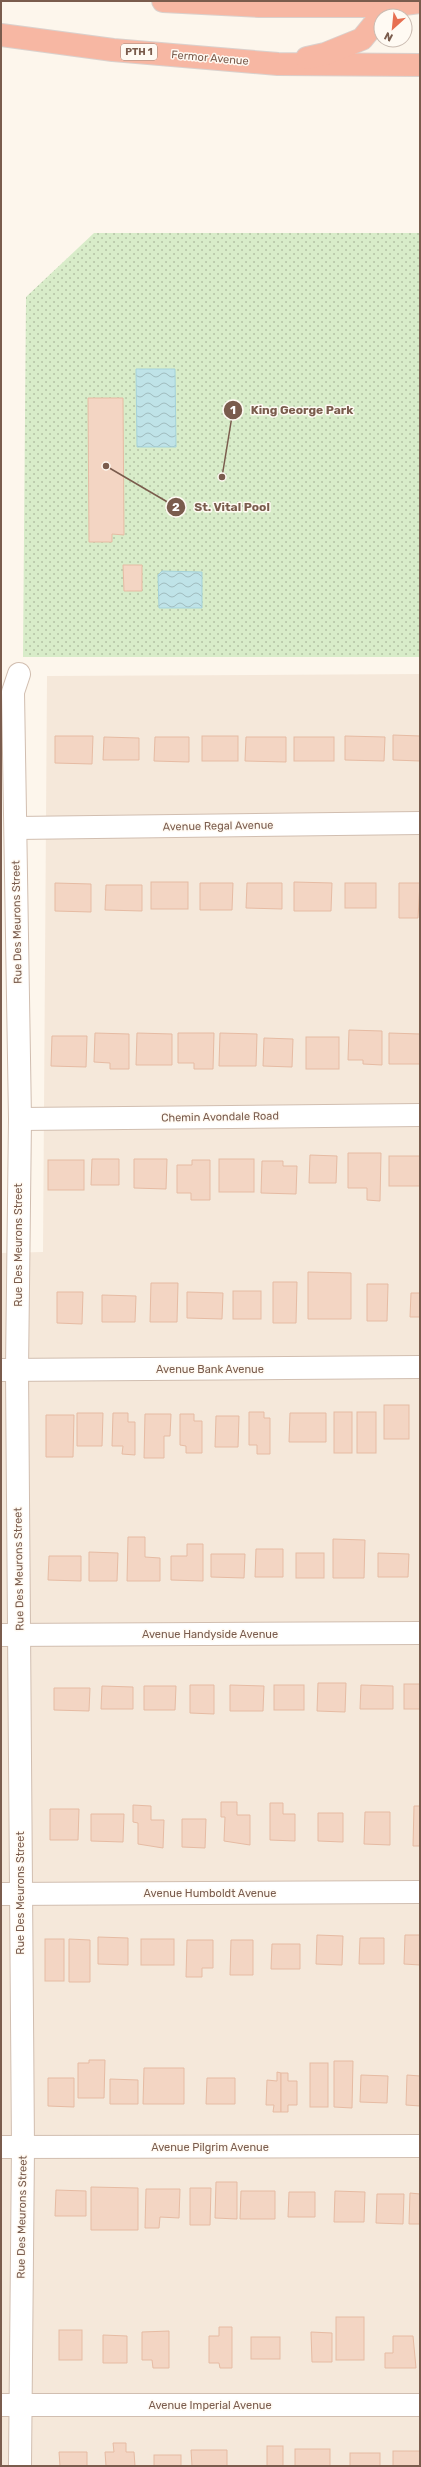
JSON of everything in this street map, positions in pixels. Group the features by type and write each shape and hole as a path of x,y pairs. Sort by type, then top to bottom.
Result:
{"highway":[{"path":"163,1 264,3 420,2"},
{"path":"278,64 325,54 362,39 390,3"},
{"name":"Fermor Avenue","path":"1,35 113,50 278,64 420,65"}],"street":[{"name":"Rue Des Meurons Street","path":"19,674 13,692 20,1119 9,1370 10,1894 23,2147 10,2405 20,2466"},
{"name":"Avenue Regal Avenue","path":"16,828 420,823"},
{"name":"Chemin Avondale Road","path":"20,1119 420,1115"},
{"name":"Avenue Bank Avenue","path":"9,1370 420,1367"},
{"name":"Avenue Handyside Avenue","path":"10,1635 420,1633"},
{"name":"Avenue Humboldt Avenue","path":"10,1894 420,1892"},
{"name":"Avenue Pilgrim Avenue","path":"1,2147 420,2146"},
{"name":"Avenue Imperial Avenue","path":"10,2405 420,2405"}],"shaded area":[{"path":"420,674 420,2466 1,2466 1,1253 43,1252 47,676"}],"green space":[{"path":"94,233 420,233 420,657 23,657 26,297"}],"water":[{"path":"136,369 175,369 176,447 137,447"},
{"path":"162,571 202,572 202,608 159,608 158,575"}],"building":[{"path":"88,398 123,398 124,535 112,534 112,542 89,542"},
{"path":"123,565 142,565 142,591 124,591"},
{"path":"393,735 420,736 420,761 393,760"},
{"path":"55,736 93,736 92,764 55,763"},
{"path":"202,736 238,736 238,761 202,761"},
{"path":"345,736 385,737 384,761 345,760"},
{"path":"104,737 139,738 139,760 103,760"},
{"path":"155,737 189,737 189,762 154,761"},
{"path":"246,737 286,737 286,762 245,761"},
{"path":"294,737 334,737 334,761 294,761"},
{"path":"151,882 188,882 188,909 151,909"},
{"path":"294,882 332,883 331,911 294,911"},
{"path":"55,883 91,884 91,912 55,911"},
{"path":"200,883 233,883 232,910 200,910"},
{"path":"247,883 282,883 282,909 246,908"},
{"path":"345,883 376,883 376,908 345,908"},
{"path":"399,883 420,883 418,918 399,918"},
{"path":"106,885 142,885 142,911 105,910"},
{"path":"349,1030 382,1031 382,1065 363,1064 363,1060 348,1060"},
{"path":"95,1033 129,1034 129,1069 110,1069 110,1063 94,1062"},
{"path":"137,1033 172,1034 172,1065 136,1065"},
{"path":"178,1033 214,1033 213,1069 194,1069 194,1063 178,1063"},
{"path":"220,1033 257,1034 256,1066 219,1066"},
{"path":"389,1033 420,1034 420,1064 389,1064"},
{"path":"52,1036 87,1036 86,1067 51,1066"},
{"path":"306,1037 339,1037 339,1069 306,1069"},
{"path":"264,1038 293,1039 292,1067 263,1066"},
{"path":"348,1153 381,1153 380,1201 367,1200 367,1188 348,1188"},
{"path":"310,1155 337,1156 336,1183 309,1183"},
{"path":"389,1156 420,1156 420,1186 389,1186"},
{"path":"92,1159 119,1159 119,1185 91,1185"},
{"path":"134,1159 167,1159 166,1189 134,1188"},
{"path":"219,1159 254,1159 254,1192 219,1192"},
{"path":"48,1160 84,1160 84,1190 48,1190"},
{"path":"192,1160 210,1160 210,1200 191,1200 191,1193 177,1193 177,1165 192,1165"},
{"path":"262,1161 283,1161 283,1166 297,1166 296,1194 261,1193"},
{"path":"308,1272 351,1273 351,1319 308,1319"},
{"path":"273,1282 297,1282 296,1323 273,1323"},
{"path":"151,1283 178,1283 177,1322 150,1322"},
{"path":"367,1284 388,1284 387,1321 367,1321"},
{"path":"233,1291 261,1291 261,1319 233,1319"},
{"path":"57,1292 83,1292 82,1324 57,1323"},
{"path":"187,1292 223,1293 222,1319 187,1318"},
{"path":"411,1293 420,1293 420,1317 410,1317"},
{"path":"102,1295 136,1296 135,1322 102,1322"},
{"path":"384,1405 409,1405 409,1439 384,1439"},
{"path":"249,1412 264,1412 264,1418 270,1418 270,1454 257,1454 257,1445 249,1445"},
{"path":"334,1412 352,1412 352,1453 334,1453"},
{"path":"357,1412 376,1412 376,1453 357,1453"},
{"path":"77,1413 103,1413 102,1446 77,1446"},
{"path":"113,1413 128,1413 128,1422 135,1422 135,1455 122,1454 123,1446 112,1446"},
{"path":"290,1413 326,1413 326,1442 289,1442"},
{"path":"145,1414 171,1414 170,1436 164,1436 164,1458 144,1458"},
{"path":"180,1414 194,1414 194,1421 202,1421 202,1453 186,1453 186,1446 180,1445"},
{"path":"46,1415 74,1415 73,1457 46,1457"},
{"path":"216,1416 239,1416 238,1447 215,1447"},
{"path":"128,1537 145,1537 145,1557 160,1558 160,1581 127,1581"},
{"path":"333,1539 365,1540 364,1578 333,1578"},
{"path":"187,1544 203,1544 203,1581 171,1580 171,1556 187,1556"},
{"path":"256,1549 283,1549 283,1577 255,1577"},
{"path":"89,1552 118,1553 117,1581 89,1581"},
{"path":"296,1553 324,1553 324,1578 296,1578"},
{"path":"378,1553 409,1554 408,1577 378,1577"},
{"path":"211,1554 245,1554 244,1578 211,1577"},
{"path":"49,1556 81,1556 81,1581 48,1580"},
{"path":"318,1683 346,1683 345,1712 317,1711"},
{"path":"404,1684 420,1684 420,1709 404,1709"},
{"path":"190,1685 214,1685 214,1714 190,1713"},
{"path":"230,1685 264,1686 263,1711 230,1711"},
{"path":"274,1685 304,1685 304,1710 274,1710"},
{"path":"361,1685 393,1686 393,1709 360,1709"},
{"path":"102,1686 133,1687 133,1709 101,1709"},
{"path":"144,1686 176,1686 175,1710 144,1710"},
{"path":"54,1688 90,1688 89,1711 54,1710"},
{"path":"221,1802 237,1802 237,1815 250,1815 250,1845 224,1841 225,1817 221,1817"},
{"path":"270,1803 283,1803 283,1814 295,1814 295,1841 270,1840"},
{"path":"133,1805 151,1806 151,1820 164,1820 163,1848 138,1844 138,1823 133,1822"},
{"path":"414,1806 420,1806 420,1846 413,1846"},
{"path":"50,1809 79,1809 78,1840 50,1840"},
{"path":"365,1812 390,1812 390,1845 364,1844"},
{"path":"318,1813 343,1813 343,1842 318,1841"},
{"path":"91,1814 124,1814 123,1842 91,1841"},
{"path":"182,1819 206,1819 205,1848 182,1847"},
{"path":"317,1935 343,1936 342,1965 316,1964"},
{"path":"405,1935 420,1935 420,1965 404,1964"},
{"path":"98,1937 128,1938 128,1965 98,1964"},
{"path":"360,1938 384,1938 384,1964 359,1964"},
{"path":"45,1939 64,1939 64,1981 45,1981"},
{"path":"69,1939 90,1940 90,1982 69,1982"},
{"path":"141,1939 174,1939 174,1965 141,1965"},
{"path":"187,1940 213,1940 213,1968 202,1968 202,1977 186,1977"},
{"path":"231,1940 253,1940 253,1975 230,1975"},
{"path":"272,1944 300,1944 300,1969 271,1969"},
{"path":"89,2060 105,2060 104,2098 78,2098 78,2063 89,2063"},
{"path":"334,2061 353,2061 352,2108 334,2107"},
{"path":"310,2063 328,2063 328,2107 310,2107"},
{"path":"144,2068 184,2068 184,2104 143,2104"},
{"path":"277,2072 281,2073 281,2112 273,2112 274,2105 266,2105 267,2080 277,2081"},
{"path":"281,2073 288,2073 288,2081 297,2081 297,2105 288,2105 288,2112 281,2112"},
{"path":"361,2075 388,2076 387,2103 360,2102"},
{"path":"407,2075 420,2076 420,2106 406,2105"},
{"path":"48,2078 74,2078 74,2107 48,2106"},
{"path":"207,2078 235,2078 235,2104 206,2104"},
{"path":"110,2079 138,2080 138,2104 110,2104"},
{"path":"216,2182 237,2182 237,2219 215,2218"},
{"path":"91,2187 138,2188 138,2230 91,2230"},
{"path":"190,2188 211,2188 210,2225 190,2225"},
{"path":"146,2189 180,2189 179,2218 160,2217 159,2228 145,2228"},
{"path":"56,2190 86,2191 86,2216 55,2216"},
{"path":"241,2191 275,2191 275,2219 240,2219"},
{"path":"335,2191 365,2192 364,2222 334,2222"},
{"path":"289,2192 315,2192 315,2217 288,2217"},
{"path":"410,2193 420,2194 420,2224 409,2224"},
{"path":"377,2194 404,2194 403,2224 376,2223"},
{"path":"336,2317 364,2317 364,2360 336,2360"},
{"path":"219,2327 232,2327 232,2368 220,2368 219,2363 209,2363 209,2336 219,2336"},
{"path":"59,2330 82,2330 82,2360 59,2360"},
{"path":"169,2331 169,2368 153,2368 152,2360 142,2360 142,2332"},
{"path":"311,2332 332,2333 332,2362 312,2362"},
{"path":"103,2335 127,2336 127,2363 103,2363"},
{"path":"393,2336 413,2336 416,2368 385,2368 385,2353 393,2353"},
{"path":"251,2337 280,2337 280,2359 251,2359"},
{"path":"113,2443 126,2443 126,2452 134,2452 135,2466 106,2466 105,2452 114,2452"},
{"path":"267,2446 283,2446 283,2466 267,2466"},
{"path":"295,2449 330,2449 330,2466 295,2466"},
{"path":"191,2450 227,2450 227,2466 192,2466"},
{"path":"393,2451 420,2451 420,2466 393,2466"},
{"path":"59,2452 87,2452 87,2466 60,2466"},
{"path":"350,2453 380,2453 380,2466 350,2466"},
{"path":"154,2455 181,2455 181,2466 154,2466"}],"place":[{"name":"St. Vital Pool","path":"106,466"},
{"name":"King George Park","path":"222,477"}]}
